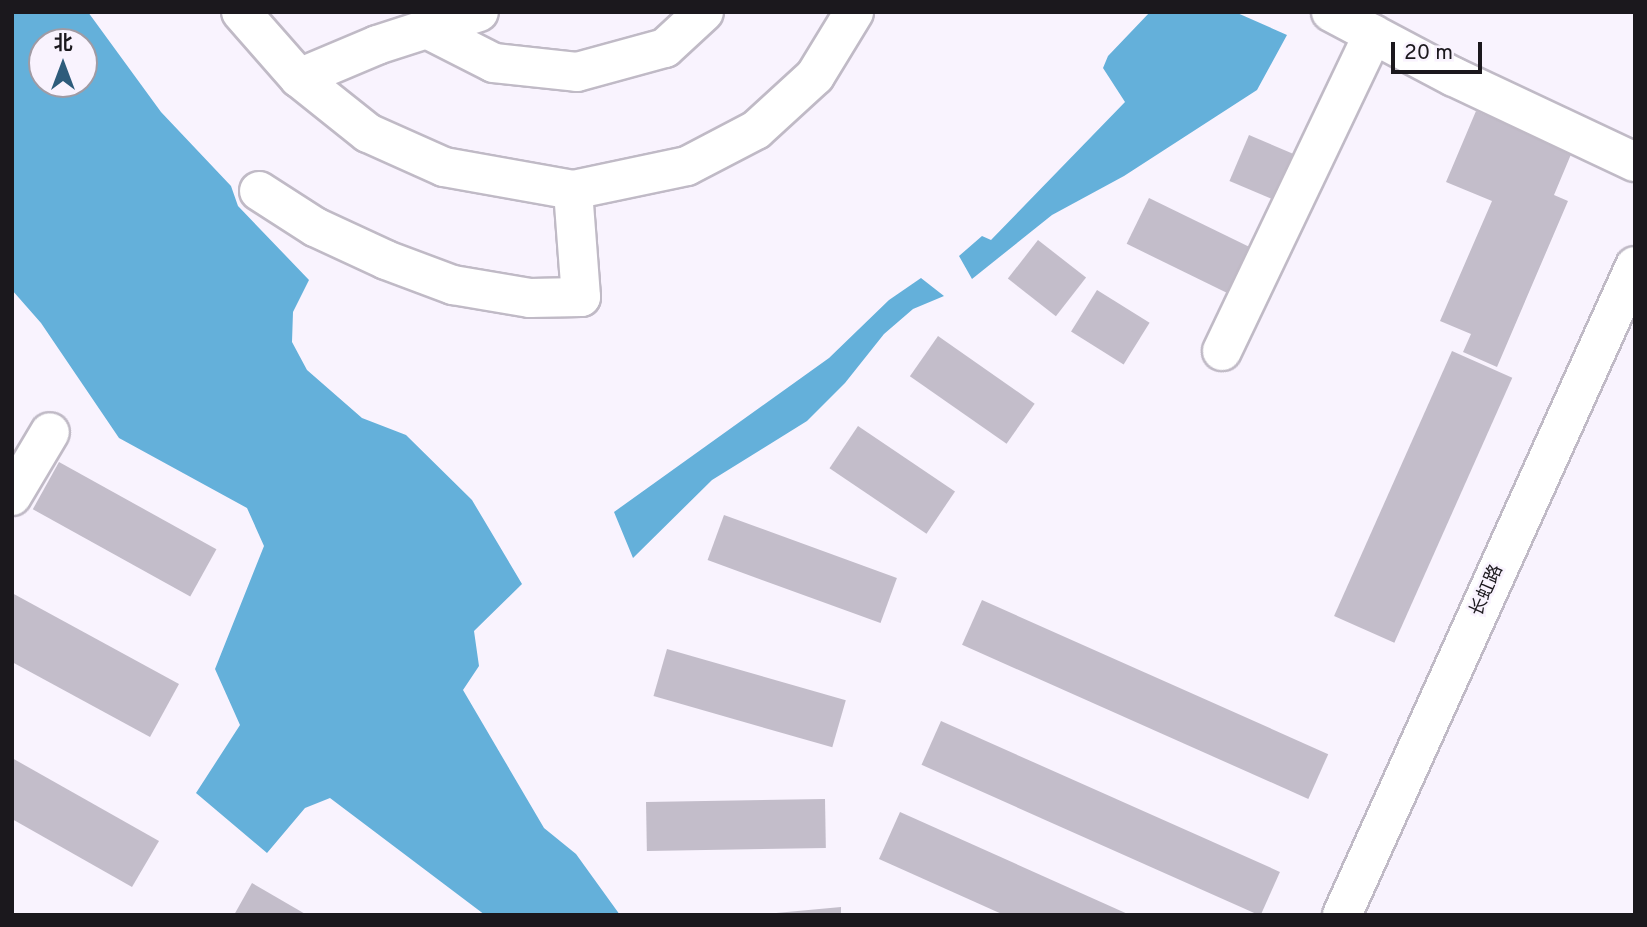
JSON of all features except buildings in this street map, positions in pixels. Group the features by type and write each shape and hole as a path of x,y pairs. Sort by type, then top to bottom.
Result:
{"street":[{"path":"241,12 299,78 368,133 444,167 573,190 687,166 756,130 816,76 847,13"},
{"path":"299,78 479,12"},
{"path":"427,29 494,63 577,72 665,48 704,12"},
{"path":"1331,12 1635,162"},
{"path":"1222,351 1373,34"},
{"path":"260,191 315,228 386,261 453,285 530,298 581,297 573,190"},
{"name":"长虹路","path":"1342,915 1635,266"},
{"path":"12,496 50,432"}],"water":[{"path":"12,12 88,12 161,112 231,186 238,206 309,280 293,312 292,342 307,370 362,418 406,435 472,500 522,584 474,631 479,666 463,690 544,828 576,854 620,915 485,915 330,798 305,808 267,853 196,793 240,725 215,669 264,546 247,508 119,438 41,323 12,290"},
{"path":"1150,12 1235,12 1287,35 1257,90 1124,176 1052,215 972,279 959,256 982,236 991,240 1125,102 1103,68 1108,56"},
{"path":"921,278 944,296 913,309 884,334 845,383 807,421 712,480 633,558 614,512 829,358 889,300"}]}
